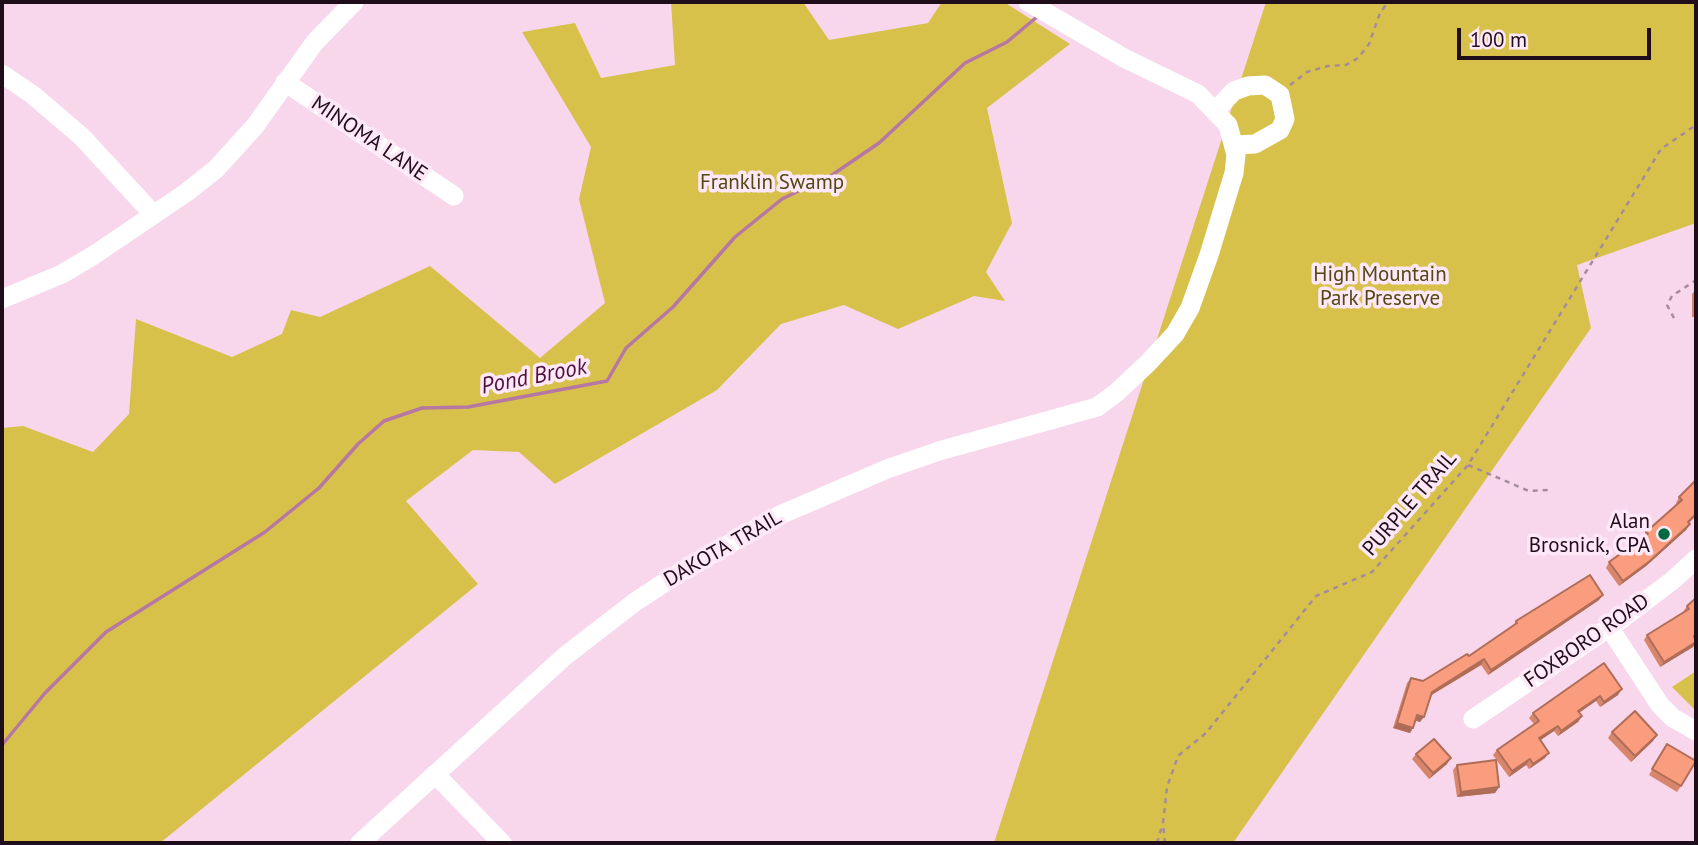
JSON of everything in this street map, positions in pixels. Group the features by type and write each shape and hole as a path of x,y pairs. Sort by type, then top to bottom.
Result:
{"street":[{"path":"2,299 62,274 94,255 187,192 225,160 255,126 315,42 354,2"},
{"path":"1038,8 1124,58 1198,94 1228,125 1234,145 1255,144 1280,130 1285,119 1280,95 1265,85 1248,86 1234,91 1216,110"},
{"path":"2,74 33,95 82,137 153,214"},
{"name":"MINOMA LANE","path":"285,82 454,195"},
{"name":"DAKOTA TRAIL","path":"360,843 590,636 663,583 730,542 780,515 887,469 939,451 1097,407 1148,363 1175,334 1190,308 1234,173 1234,145"},
{"name":"FOXBORO ROAD","path":"1473,719 1655,594 1696,559"},
{"path":"1609,627 1660,705 1673,718 1696,731"},
{"path":"435,774 502,843"}],"path":[{"path":"1280,95 1294,80 1307,72 1328,66 1346,65 1359,58 1369,44 1380,13 1388,2"},
{"name":"PURPLE TRAIL","path":"1165,843 1163,823 1167,787 1178,755 1206,733 1316,596 1372,572 1468,466 1661,149 1696,125"},
{"path":"1674,318 1667,305 1672,296 1696,280"},
{"path":"1468,466 1529,491 1550,490"},
{"path":"1157,843 1163,823"}],"green space":[{"name":"Franklin Swamp","path":"671,2 803,2 829,40 928,23 942,2 1004,2 1070,44 987,108 1012,223 986,272 1005,301 974,296 898,329 844,305 781,324 717,390 555,484 519,452 473,450 406,501 478,584 160,843 2,843 2,428 23,426 93,452 129,414 136,319 232,357 282,334 291,310 320,317 430,266 540,358 605,303 579,199 591,147 522,32 575,23 601,78 675,65"},
{"name":"High Mountain Park Preserve","path":"1266,2 1696,2 1696,223 1577,265 1591,328 1233,843 994,843"},
{"path":"1696,671 1696,711 1672,687"}],"building":[{"path":"1696,480 1696,514 1688,522 1690,524 1650,561 1623,581 1609,562 1648,534 1646,532 1682,500 1679,497"},
{"path":"1590,575 1603,595 1491,670 1484,659 1432,692 1424,717 1417,715 1413,728 1397,723 1411,678 1423,681 1467,654 1469,656 1517,623 1516,621"},
{"path":"1696,598 1696,642 1664,662 1647,635 1689,609 1687,606"},
{"path":"1604,663 1622,689 1604,702 1600,696 1578,711 1582,716 1561,731 1558,726 1539,738 1549,753 1533,764 1530,759 1512,771 1497,750 1539,721 1533,713"},
{"path":"1635,711 1657,735 1635,756 1612,732"},
{"path":"1434,739 1451,758 1433,773 1416,754"},
{"path":"1667,744 1696,761 1681,786 1652,769"},
{"path":"1496,760 1499,787 1461,792 1457,765"}],"waterway":[{"name":"Pond Brook","path":"2,745 45,693 106,632 265,532 319,488 358,444 384,421 422,408 468,407 607,381 626,348 673,307 735,237 782,199 832,175 879,143 965,63 1007,42 1038,16"}],"place":[{"name":"Alan Brosnick, CPA","path":"1664,534"}]}
